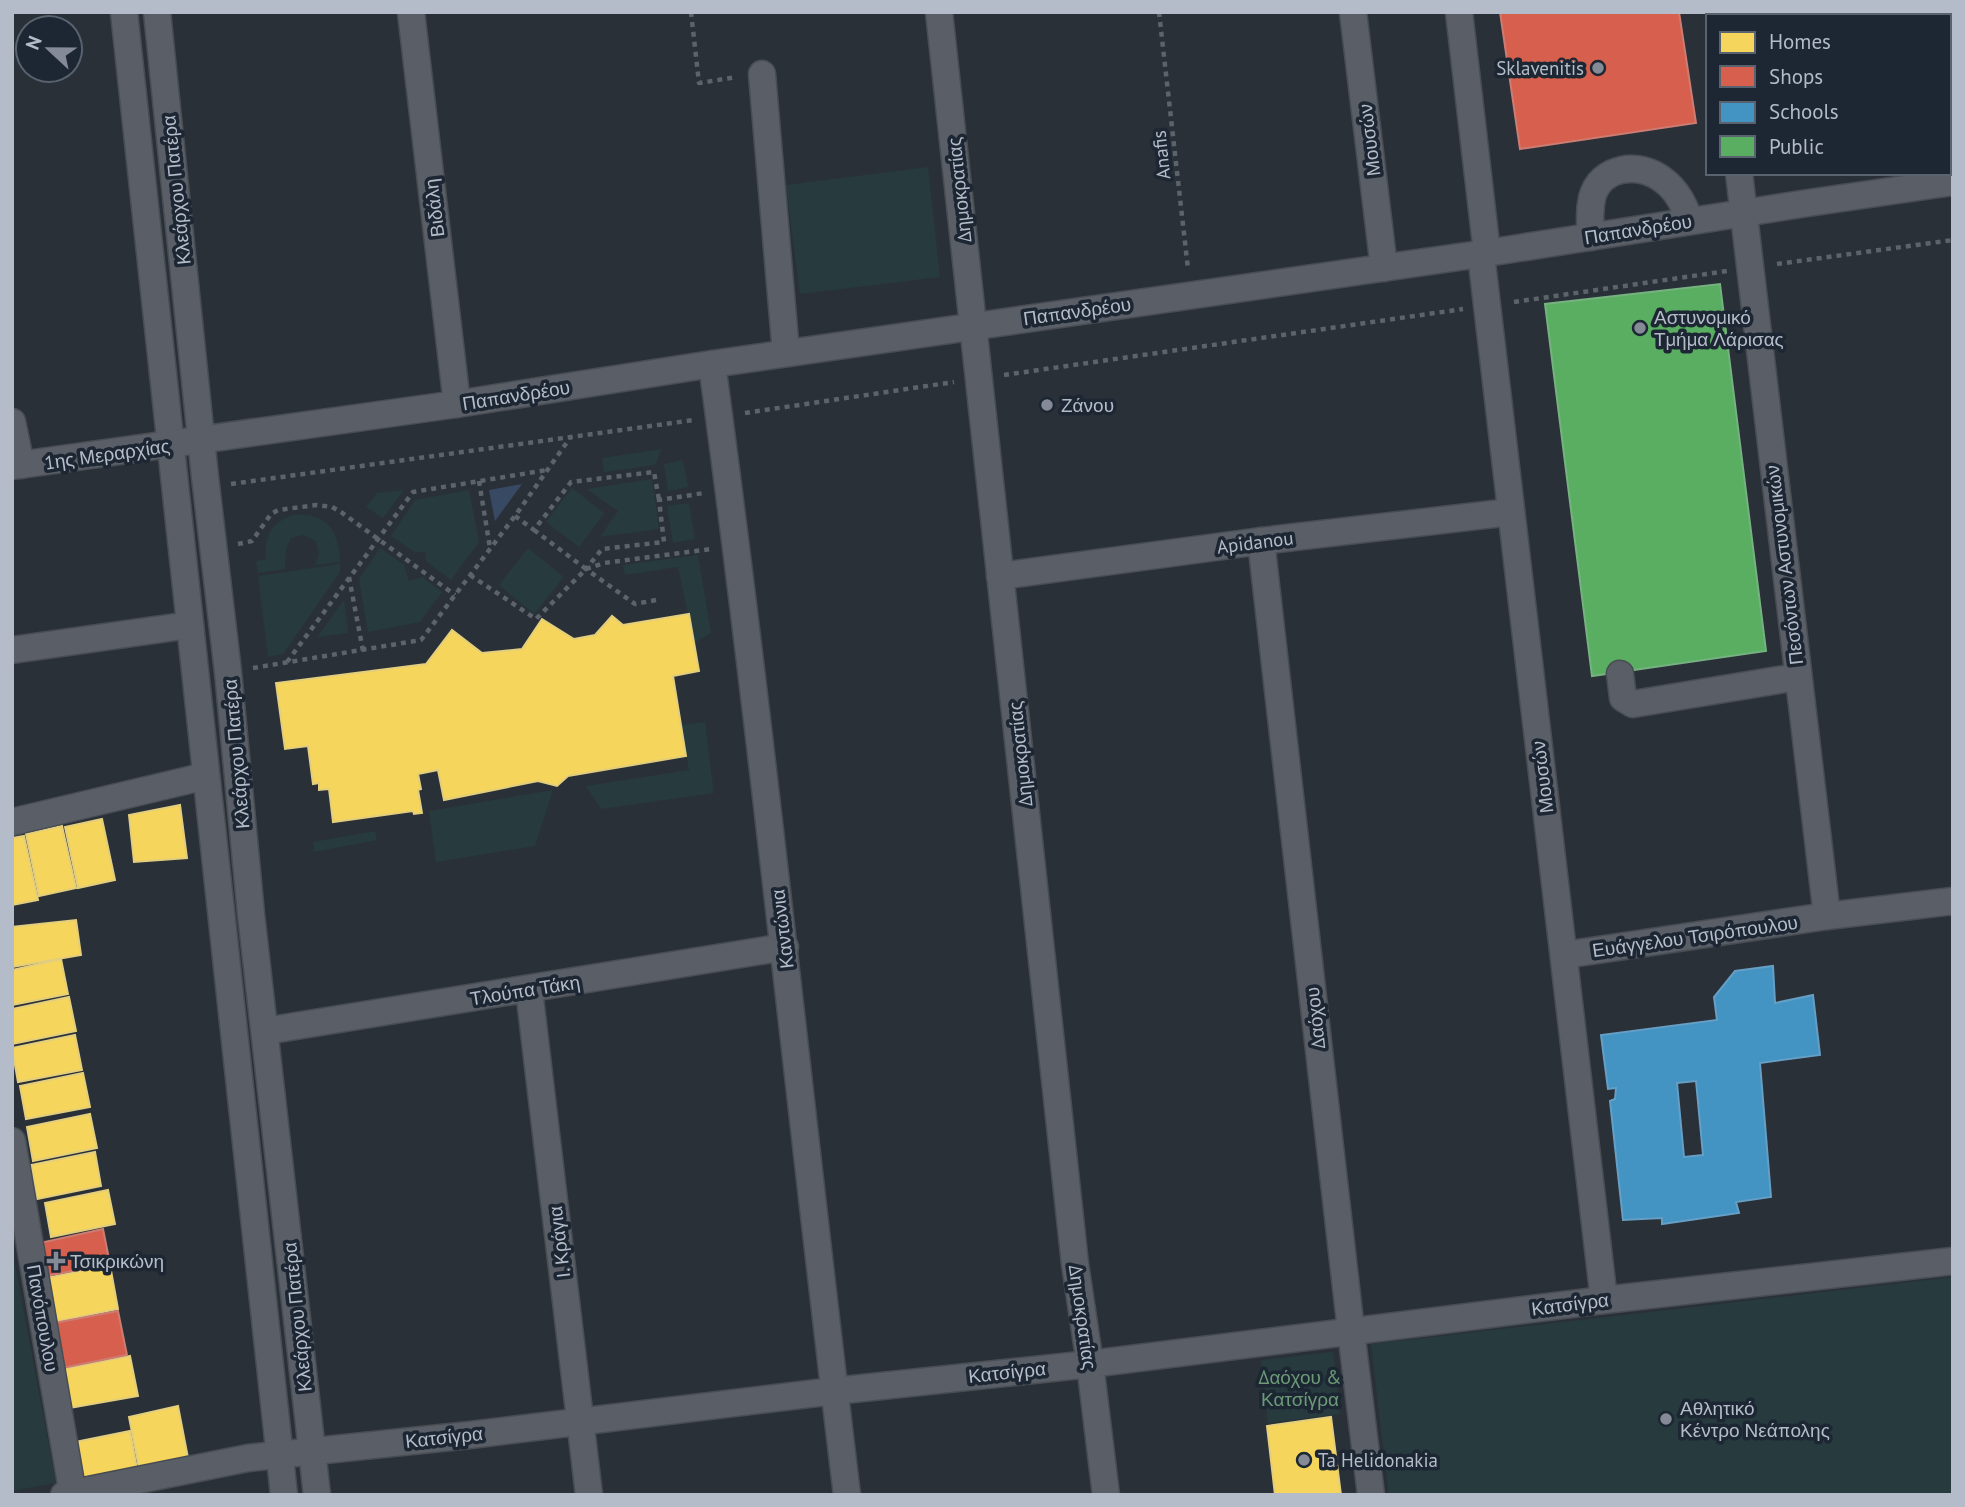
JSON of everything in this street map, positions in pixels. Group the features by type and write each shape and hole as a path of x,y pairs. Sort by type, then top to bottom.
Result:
{"street":[{"name":"Κλεάρχου Πατέρα","path":"124,12 284,1495"},
{"name":"Κλεάρχου Πατέρα","path":"157,12 201,441 228,672 251,914 317,1495"},
{"name":"Βιδάλη","path":"411,12 457,404"},
{"name":"Δημοκρατίας","path":"939,12 1073,1250 1106,1495"},
{"name":"Μουσών","path":"1353,12 1384,268"},
{"name":"Μουσών","path":"1459,12 1484,254 1486,306 1604,1300"},
{"path":"762,74 786,353"},
{"path":"1591,237 1592,196 1602,179 1616,171 1631,168 1649,170 1665,181 1682,200 1690,220"},
{"name":"Πεσόντων Αστυνομικών","path":"1739,175 1827,916"},
{"name":"Παπανδρέου","path":"201,441 786,353 1484,254 1690,220 1953,182"},
{"name":"Καντώνια","path":"712,364 737,545 785,947 847,1495"},
{"path":"12,422 16,466"},
{"name":"1ης Μεραρχίας","path":"16,466 201,441"},
{"name":"Apidanou","path":"1000,576 1261,541 1511,512"},
{"name":"Δαόχου","path":"1261,541 1371,1495"},
{"path":"12,650 190,625"},
{"path":"1620,674 1623,698 1633,704 1797,677"},
{"path":"12,822 206,776"},
{"name":"Ευάγγελου Τσιρόπουλου","path":"1563,955 1827,916 1953,901"},
{"name":"Τλούπα Τάκη","path":"265,1031 785,947"},
{"name":"Ι. Κράγια","path":"529,990 589,1495"},
{"name":"Πανόπουλου","path":"12,1141 70,1494"},
{"name":"Κατσίγρα","path":"70,1494 248,1458 1090,1364 1604,1300 1953,1261"}],"path":[{"path":"691,12 699,83 762,74"},
{"name":"Anafis","path":"1159,12 1191,295"},
{"path":"206,487 719,417 1953,240"},
{"path":"228,672 421,640 570,438"},
{"path":"286,663 413,492 547,470"},
{"path":"470,575 536,619 602,549 664,542 654,472 571,482 534,530"},
{"path":"479,481 490,548"},
{"path":"659,500 729,489"},
{"path":"213,547 252,541 271,514 278,510 317,505 337,509 455,595"},
{"path":"515,516 635,604 656,600"},
{"path":"586,569 604,563 737,545"},
{"path":"349,577 363,651"}],"green space":[{"path":"928,167 940,277 800,294 786,185"},
{"path":"662,449 655,465 604,472 602,458"},
{"path":"683,460 688,487 668,491 664,464"},
{"path":"652,479 659,529 600,537 618,511 587,489"},
{"path":"572,488 604,513 579,547 546,522"},
{"path":"404,490 383,518 366,507 377,493"},
{"path":"469,490 479,542 451,580 426,561 425,552 415,552 391,536 415,500"},
{"path":"689,503 695,539 673,543 667,506"},
{"path":"293,515 315,517 329,526 337,541 340,562 315,565 319,555 316,541 304,535 291,538 286,549 285,569 258,573 256,561 266,559 266,544 270,531 279,522"},
{"path":"380,548 404,565 409,581 422,577 442,592 420,622 368,632 359,579"},
{"path":"528,548 564,577 534,614 499,585"},
{"path":"698,555 711,633 694,643 678,567 625,575 623,565"},
{"path":"340,564 340,572 283,654 268,657 258,576"},
{"path":"344,600 348,633 317,637"},
{"path":"705,722 714,793 601,809 586,786 689,770 681,725"},
{"path":"553,790 535,846 436,862 429,811"},
{"path":"375,831 377,840 314,852 313,842"},
{"path":"12,1248 56,1483 12,1491"},
{"name":"Αθλητικό Κέντρο Νεάπολης","path":"1953,1277 1953,1495 1389,1495 1371,1344"},
{"name":"Δαόχου & Κατσίγρα","path":"1333,1352 1340,1414 1268,1423 1261,1360"}],"water":[{"path":"522,484 495,521 489,490"}],"building: Homes":[{"path":"689,614 699,671 673,676 686,756 568,776 557,786 538,781 444,800 438,770 418,774 422,813 414,814 413,811 333,822 329,789 319,790 319,783 313,784 308,746 285,749 276,683 426,664 452,630 482,653 522,649 542,619 574,639 595,635 612,616 623,625"},
{"path":"180,805 187,858 134,862 129,815"},
{"path":"102,819 115,880 78,888 65,827"},
{"path":"62,826 76,888 39,896 26,834"},
{"path":"24,836 38,900 12,905 12,838"},
{"path":"76,920 81,955 12,967 12,927"},
{"path":"61,959 68,994 12,1005 12,970"},
{"path":"69,997 76,1031 12,1044 12,1009"},
{"path":"75,1035 82,1070 18,1082 12,1048"},
{"path":"83,1073 90,1107 26,1119 20,1086"},
{"path":"90,1114 97,1148 33,1161 27,1127"},
{"path":"95,1152 101,1186 37,1199 31,1165"},
{"path":"108,1190 115,1224 51,1237 45,1203"},
{"path":"110,1265 118,1309 54,1322 46,1278"},
{"path":"130,1356 138,1396 69,1408 63,1369"},
{"path":"178,1406 188,1458 139,1468 129,1417"},
{"name":"Ta Helidonakia","path":"1331,1417 1341,1495 1275,1495 1267,1426"},
{"path":"130,1431 137,1469 82,1479 75,1442"}],"building: Shops":[{"name":"Sklavenitis","path":"1500,12 1679,12 1696,123 1520,149"},
{"path":"103,1229 110,1264 46,1276 40,1243"},
{"path":"118,1311 127,1355 62,1368 54,1323"}],"building: Schools":[{"path":"1773,966 1775,1003 1813,995 1820,1055 1760,1063 1771,1197 1736,1202 1739,1213 1662,1224 1662,1218 1623,1220 1610,1101 1615,1099 1616,1088 1608,1089 1601,1035 1717,1020 1714,997 1735,971","holes":["1696,1081 1703,1155 1684,1157 1677,1083"]}],"building: Public":[{"path":"1720,284 1766,651 1592,676 1545,304"}],"place":[{"name":"Sklavenitis","path":"1598,68"},
{"name":"Αστυνομικό Τμήμα Λάρισας","path":"1640,328"},
{"name":"Ζάνου","path":"1047,405"},
{"name":"Τσικρικώνη","path":"56,1261"},
{"name":"Αθλητικό Κέντρο Νεάπολης","path":"1666,1419"},
{"name":"Ta Helidonakia","path":"1304,1460"}]}
